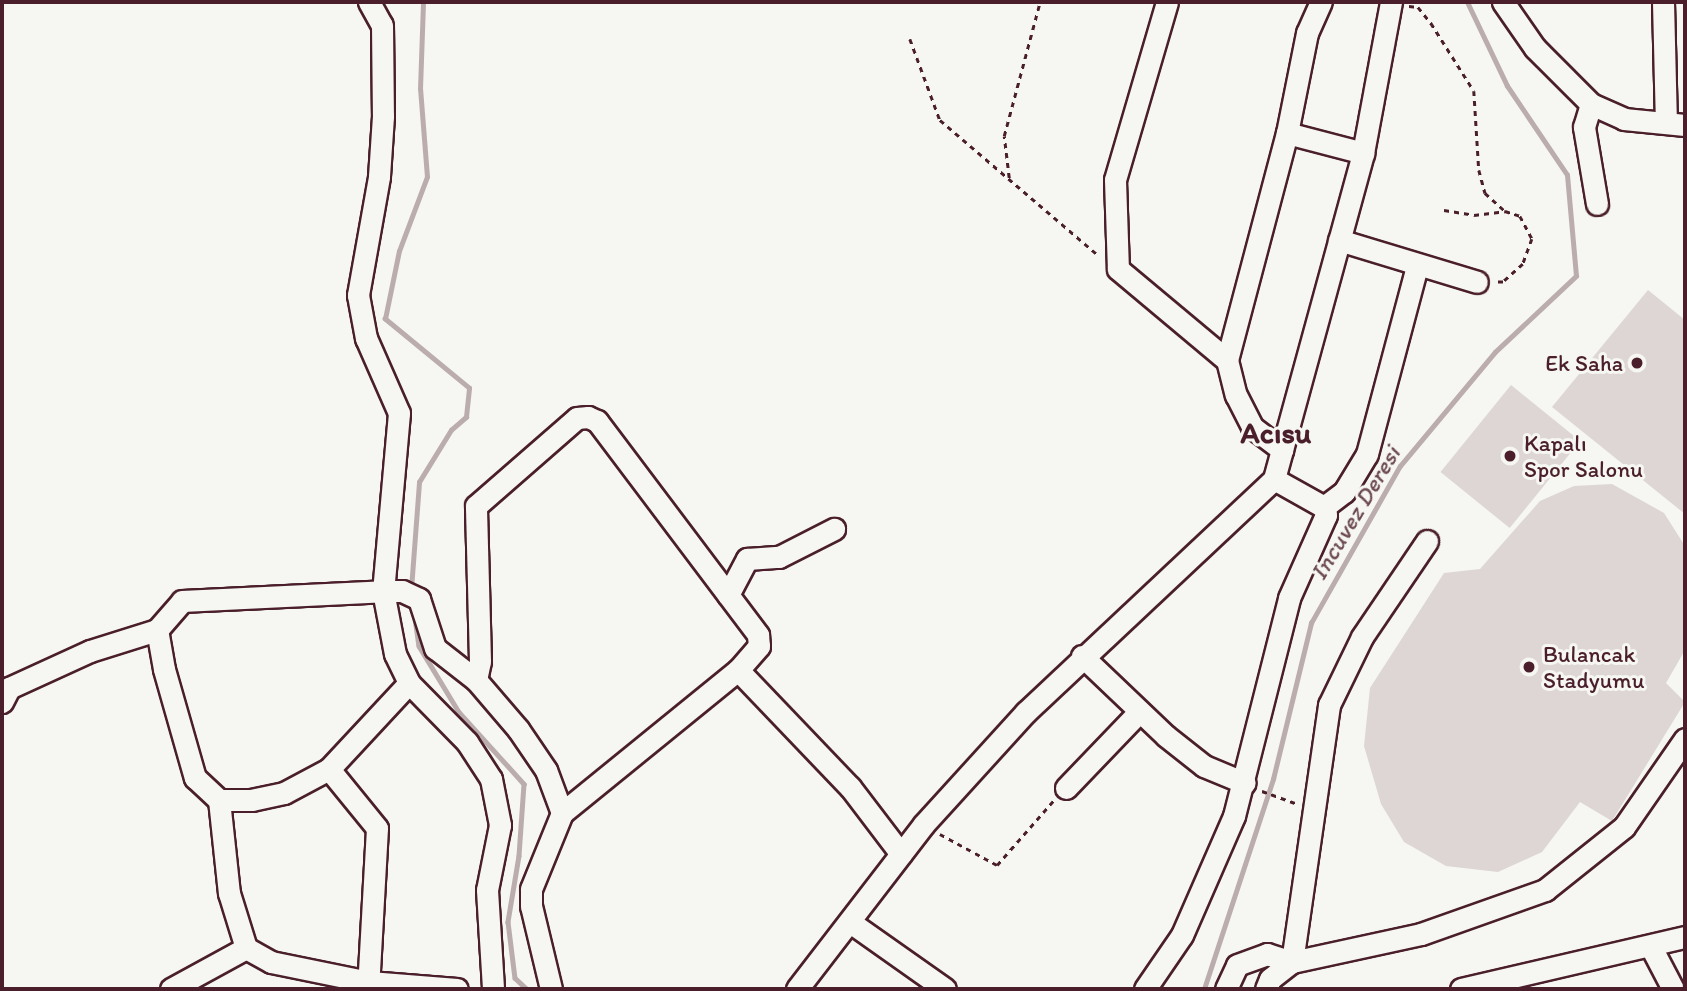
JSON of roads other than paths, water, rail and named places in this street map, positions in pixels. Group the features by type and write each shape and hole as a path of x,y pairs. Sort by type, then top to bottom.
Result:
{"street":[{"path":"369,2 382,25 383,116 379,177 358,295 366,338 399,413 401,593 395,654 409,682 467,742 491,779 500,825 487,890 493,989"},
{"path":"1167,2 1115,180 1118,270 1227,360"},
{"path":"1282,450 1252,427 1236,395 1227,360 1287,133 1307,33 1321,2"},
{"path":"1503,2 1535,48 1591,104 1623,119 1676,124 1663,2"},
{"path":"797,989 924,824 1082,656 1274,479 1363,153 1391,3"},
{"path":"1591,104 1584,127 1597,204"},
{"path":"1287,133 1363,153"},
{"path":"1339,240 1417,266 1478,282"},
{"path":"1145,989 1182,936 1249,785 1289,598 1320,533 1324,507 1344,492 1367,454 1417,266"},
{"path":"476,680 480,661 476,506 577,418 597,421 758,635 759,646 738,670 562,813 531,889 531,906 551,989"},
{"path":"1274,479 1324,507"},
{"path":"728,595 747,559 779,556 835,529"},
{"path":"1292,962 1329,705 1362,637 1427,541"},
{"path":"2,702 9,688 90,651 157,630 182,601 401,593"},
{"path":"401,593 435,648 476,680 546,770 562,813"},
{"path":"157,630 195,778 219,800 229,893 246,948 271,962 369,986 457,989"},
{"path":"1082,656 1139,712 1204,766 1249,785"},
{"path":"738,670 850,786 901,854"},
{"path":"219,800 252,800 284,793 329,769 409,682"},
{"path":"1066,788 1139,712"},
{"path":"1266,989 1270,979 1292,962 1421,934 1545,890 1624,827 1685,739"},
{"path":"329,769 377,828 369,986"},
{"path":"850,922 945,989"},
{"path":"1461,989 1685,937"},
{"path":"1651,947 1673,989"},
{"path":"171,989 246,948"},
{"path":"1226,989 1237,965 1267,954 1292,962"}],"waterway":[{"path":"411,589 419,482 451,430 466,417 469,388 385,319 399,251 427,177 420,89 423,2"},
{"name":"Incuvez Deresi","path":"1204,989 1273,779 1311,623 1400,466 1495,352 1576,276 1567,175 1507,86 1467,2"},
{"path":"415,618 419,646 459,712 524,784 519,856 508,922 515,978 527,989"}],"place":[{"name":"Ek Saha","path":"1637,363"},
{"name":"Kapalı Spor Salonu","path":"1510,456"},
{"name":"Bulancak Stadyumu","path":"1529,667"}],"district":[{"name":"Acısu","path":"1276,433"}]}
